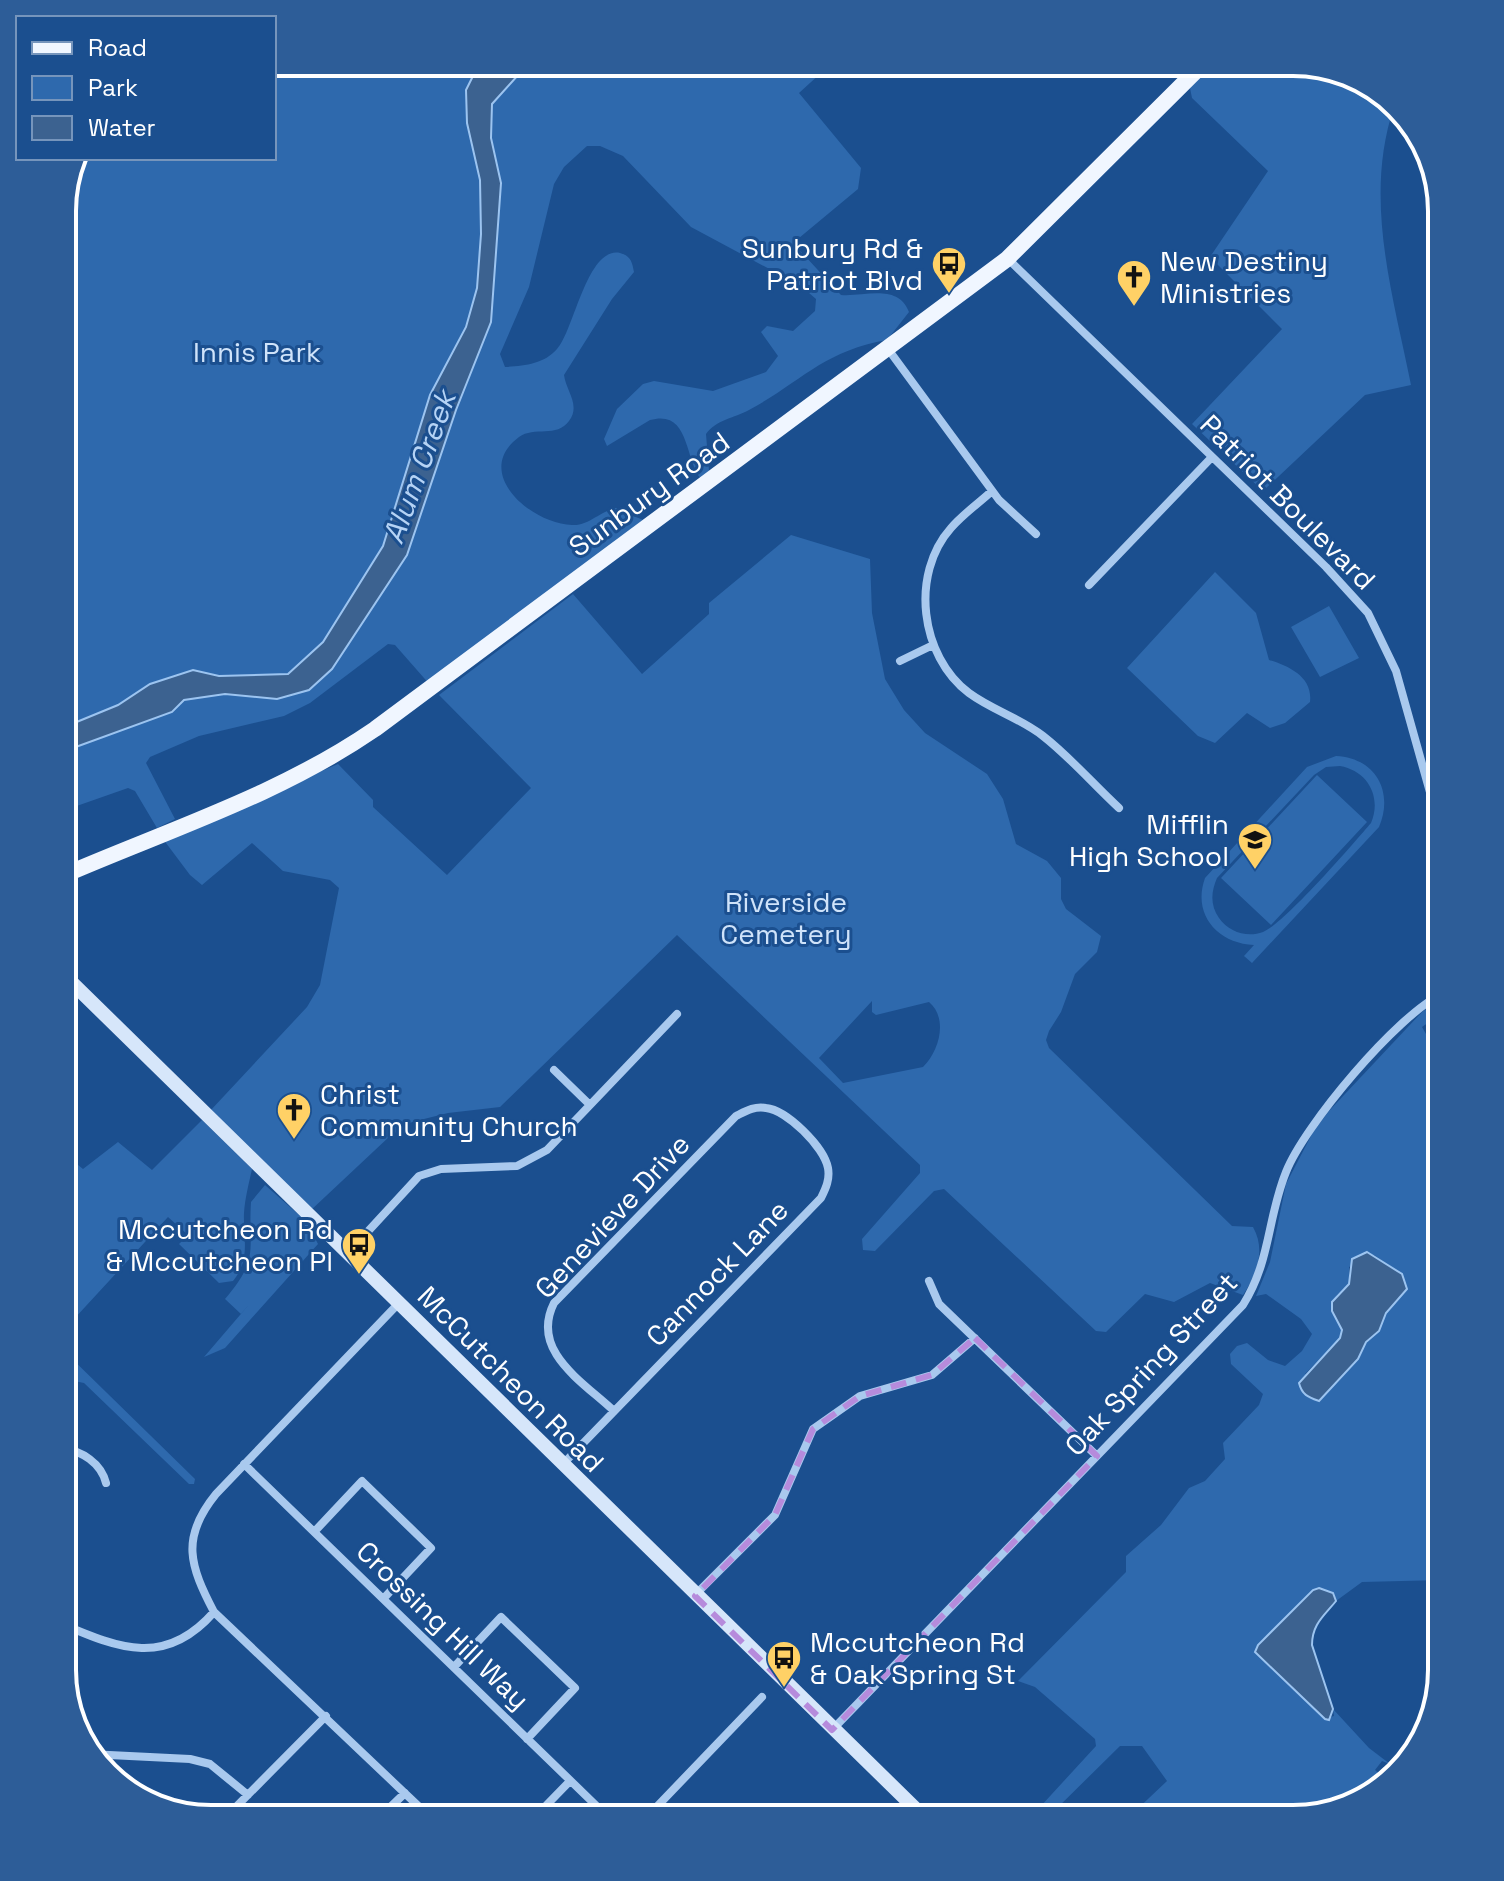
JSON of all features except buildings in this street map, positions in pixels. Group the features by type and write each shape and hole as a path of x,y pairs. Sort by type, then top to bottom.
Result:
{"main road":[{"name":"Sunbury Road","path":"76,870 275,787 332,758 1007,259 1191,76"},
{"name":"McCutcheon Road","path":"76,987 911,1805"}],"street":[{"name":"Patriot Boulevard","path":"1007,259 1326,567 1368,613 1396,671 1428,785"},
{"path":"888,349 992,491 1036,534"},
{"path":"1089,585 1212,457"},
{"path":"992,491 950,529 933,556 926,584 927,631 941,661 967,691 1043,737 1119,808"},
{"path":"900,661 933,645"},
{"name":"Oak Spring Street","path":"832,1730 1243,1305 1259,1279 1286,1171 1307,1131 1407,1019 1428,1004"},
{"path":"348,1253 419,1176 441,1169 517,1166 547,1150 677,1014"},
{"path":"554,1070 590,1105"},
{"name":"Genevieve Drive","path":"614,1411 555,1355 546,1338 546,1319 550,1311 736,1116 751,1108 768,1108"},
{"name":"Cannock Lane","path":"561,1465 824,1190 828,1166 820,1151 784,1115 768,1108"},
{"path":"929,1281 939,1304 1097,1456"},
{"path":"398,1304 202,1511 193,1530 194,1573 214,1612 417,1805"},
{"path":"695,1596 775,1515 813,1429 860,1396 932,1375 975,1338"},
{"path":"76,1454 100,1467 106,1483"},
{"name":"Crossing Hill Way","path":"244,1464 595,1805"},
{"path":"315,1531 362,1481 431,1548 384,1598"},
{"path":"76,1630 106,1643 144,1650 177,1643 214,1612"},
{"path":"454,1667 501,1617 575,1688 527,1739"},
{"path":"658,1805 762,1697"},
{"path":"238,1805 326,1716"},
{"path":"107,1756 210,1764 248,1795"},
{"path":"547,1805 570,1781"},
{"path":"393,1805 405,1793"}],"highlighted area":[{"path":"975,1338 1097,1456 832,1730 695,1596 775,1515 813,1429 860,1396 932,1375"}],"green space":[{"name":"Innis Park","path":"276,76 818,76 799,93 861,168 858,189 793,243 841,295 889,294 904,303 909,312 887,340 865,345 829,360 749,410 715,425 706,434 709,471 701,479 679,428 672,422 650,420 607,446 604,439 617,409 643,384 654,381 713,391 766,372 778,356 761,332 767,326 793,331 815,311 816,299 801,286 691,227 623,156 600,146 587,146 564,167 554,184 529,287 500,354 505,367 540,361 557,349 590,276 609,254 627,256 634,272 612,299 564,375 574,409 569,421 552,431 531,432 519,437 506,451 501,466 512,494 540,516 578,525 616,508 643,520 431,686 395,645 388,644 310,703 284,716 199,736 150,757 146,763 175,819 157,828 135,791 128,788 76,806 76,202 86,160 276,160","holes":["491,322 456,410 407,555 332,669 309,690 277,698 225,694 184,700 84,744 160,693 285,682 330,657 427,466"]},
{"path":"1202,76 1302,76 1345,86 1375,104 1391,119 1381,176 1381,211 1390,281 1411,385 1365,395 1263,491 1192,424 1282,329 1210,257 1268,171 1192,98 1190,88"},
{"name":"Riverside Cemetery","path":"791,535 870,559 872,613 885,679 904,710 925,733 987,774 1003,799 1016,844 1047,861 1061,878 1061,899 1066,909 1101,936 1097,952 1075,974 1061,1012 1049,1031 1046,1040 1049,1048 1232,1226 1253,1227 1259,1244 1258,1262 1243,1295 1210,1283 1174,1302 1145,1294 1106,1332 1096,1331 944,1189 934,1191 875,1251 863,1250 862,1239 920,1173 920,1165 677,935 500,1107 448,1113 412,1122 390,1136 310,1211 210,1111 307,1007 320,985 339,888 330,880 283,871 252,843 202,885 190,875 163,839 338,764 373,800 373,807 447,875 531,788 439,695 573,594 642,674 709,614 709,603","holes":["872,1001 872,1012 876,1015 929,1002 940,1025 934,1052 923,1067 843,1083 819,1058"]},
{"path":"1215,572 1256,613 1269,660 1292,669 1304,679 1310,702 1285,723 1270,728 1247,713 1215,743 1198,736 1127,668"},
{"path":"1329,606 1359,658 1320,677 1291,627"},
{"path":"1336,756 1362,763 1378,779 1383,790 1383,814 1379,827 1252,963 1244,956 1254,945 1229,939 1211,924 1205,914 1202,891 1205,878 1307,767","holes":["1326,767 1350,769 1365,779 1370,787 1375,804 1371,823 1273,926 1251,934 1228,927 1219,918 1213,903 1217,878 1314,775"]},
{"path":"1317,775 1367,822 1271,925 1221,878"},
{"path":"1428,1008 1428,1023 1422,1027 1428,1038 1428,1580 1362,1582 1336,1601 1335,1597 1313,1590 1258,1645 1255,1652 1324,1719 1334,1716 1333,1709 1369,1748 1389,1764 1382,1761 1375,1770 1379,1774 1353,1791 1310,1804 1142,1805 1167,1781 1142,1746 1120,1746 1060,1805 1042,1805 1096,1746 1095,1739 1035,1687 1018,1681 1126,1572 1126,1556 1161,1525 1189,1488 1205,1481 1225,1459 1223,1443 1259,1405 1263,1394 1231,1364 1230,1354 1237,1346 1247,1343 1268,1360 1285,1366 1302,1351 1312,1334 1301,1319 1266,1294 1256,1296 1270,1262 1286,1184 1313,1132 1329,1111","holes":["1374,1255 1402,1274 1407,1289 1386,1313 1379,1331 1366,1342 1358,1359 1337,1383 1305,1374 1340,1338 1342,1330 1332,1311 1337,1295 1349,1284 1349,1267"]},
{"path":"202,1120 252,1169 244,1213 244,1256 239,1273 233,1281 219,1283 179,1244 188,1235 168,1217 76,1317 76,1163 83,1169 118,1142 152,1170"},
{"path":"265,1185 306,1221 318,1244 225,1348 204,1357 241,1314 225,1299 248,1263 251,1202"},
{"path":"76,1363 195,1479 194,1484 189,1484 84,1383 76,1381"}],"water":[{"name":"Alum Creek","path":"473,76 517,76 492,104 491,138 501,183 491,322 456,410 407,555 332,669 309,690 277,699 225,694 184,700 172,712 76,747 76,722 118,705 150,684 193,670 219,676 288,674 323,642 383,546 430,395 466,327 477,288 481,234 480,180 467,123 466,90"},
{"path":"1367,1252 1402,1274 1407,1289 1386,1313 1379,1331 1366,1342 1358,1359 1319,1401 1306,1395 1299,1383 1340,1338 1342,1330 1332,1311 1332,1302 1349,1284 1352,1259"},
{"path":"1319,1588 1333,1593 1336,1601 1316,1626 1312,1645 1333,1709 1329,1720 1255,1652 1258,1645 1313,1590"}],"place":[{"name":"Sunbury Rd & Patriot Blvd","path":"949,295"},
{"name":"New Destiny Ministries","path":"1134,308"},
{"name":"Mifflin High School","path":"1255,871"},
{"name":"Christ Community Church","path":"294,1141"},
{"name":"Mccutcheon Rd & Mccutcheon Pl","path":"359,1276"},
{"name":"Mccutcheon Rd & Oak Spring St","path":"784,1689"}]}
